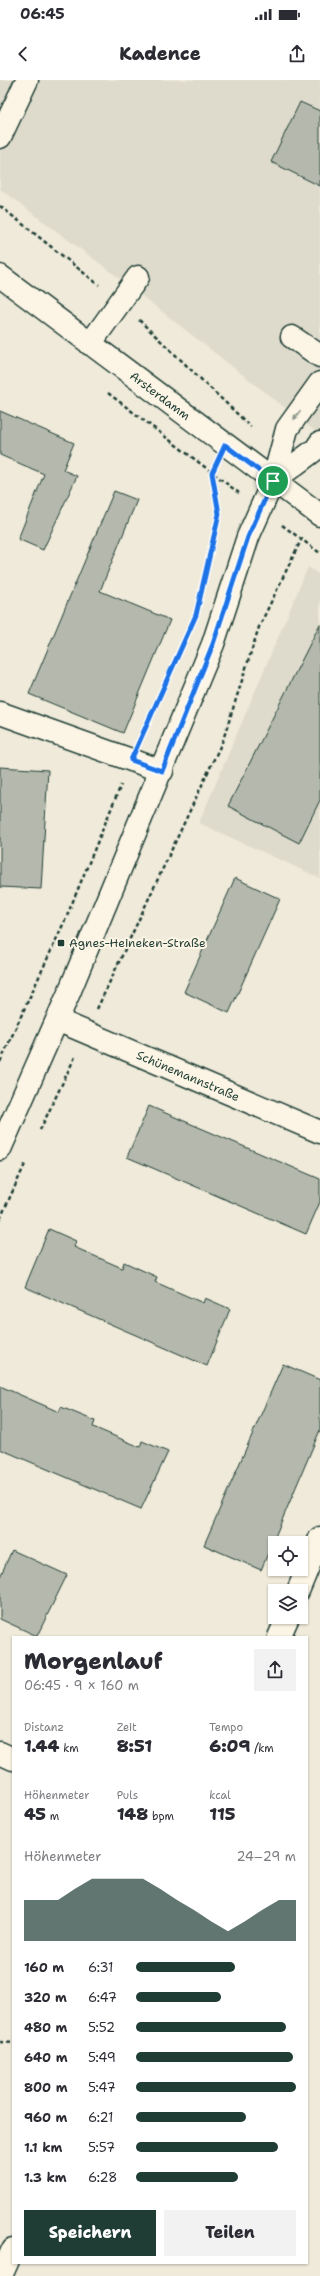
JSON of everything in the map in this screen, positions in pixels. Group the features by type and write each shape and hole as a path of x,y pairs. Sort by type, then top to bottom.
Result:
{"street":[{"path":"0,137 27,80"},
{"name":"Arsterdamm","path":"0,276 320,515"},
{"path":"90,344 138,277"},
{"path":"292,337 320,356"},
{"path":"0,1149 57,1020 162,771 213,644 248,537 273,481 287,429 320,383"},
{"path":"273,481 316,450 320,443"},
{"path":"0,713 162,771"},
{"name":"Schünemannstraße","path":"57,1020 320,1132"},
{"path":"301,1584 320,1538"},
{"path":"279,1636 285,1624"},
{"path":"0,1753 12,1759"},
{"path":"1,2276 12,2251"}],"path":[{"path":"0,206 120,302 280,454"},
{"path":"106,391 212,473 320,553"},
{"path":"205,576 219,514 212,473 225,445 242,419"},
{"path":"40,1131 223,740 259,627 300,539 305,534"},
{"path":"0,1062 66,918 131,760 164,688"},
{"path":"0,1219 27,1158"},
{"path":"0,2042 12,2043"}],"shaded area":[{"path":"0,80 320,80 320,435 110,271 0,189"},
{"path":"308,567 320,575 320,878 199,823"}],"building":[{"path":"300,102 320,111 320,186 271,162"},
{"path":"0,411 74,443 63,470 77,476 43,550 18,539 44,474 0,455"},
{"path":"114,491 137,500 100,591 170,620 123,733 29,694"},
{"path":"320,624 320,800 299,843 228,806"},
{"path":"0,767 48,770 41,889 0,887"},
{"path":"235,878 280,899 229,1013 184,992"},
{"path":"149,1106 320,1179 320,1202 306,1234 127,1157"},
{"path":"49,1229 76,1241 74,1247 122,1268 124,1262 157,1277 155,1282 203,1303 205,1298 230,1309 207,1366 25,1287"},
{"path":"283,1364 320,1380 320,1430 275,1536 268,1536 268,1553 261,1570 204,1545"},
{"path":"0,1386 59,1412 61,1407 95,1421 93,1427 140,1447 142,1441 168,1452 141,1509 0,1449"},
{"path":"12,1550 67,1575 37,1636 0,1619 0,1577"}],"place":[{"name":"Agnes-Heineken-Straße","path":"61,943"}],"route":[{"path":"225,445 273,481 248,537 213,644 162,771 131,760 196,615 219,514 212,473 225,445"}]}
